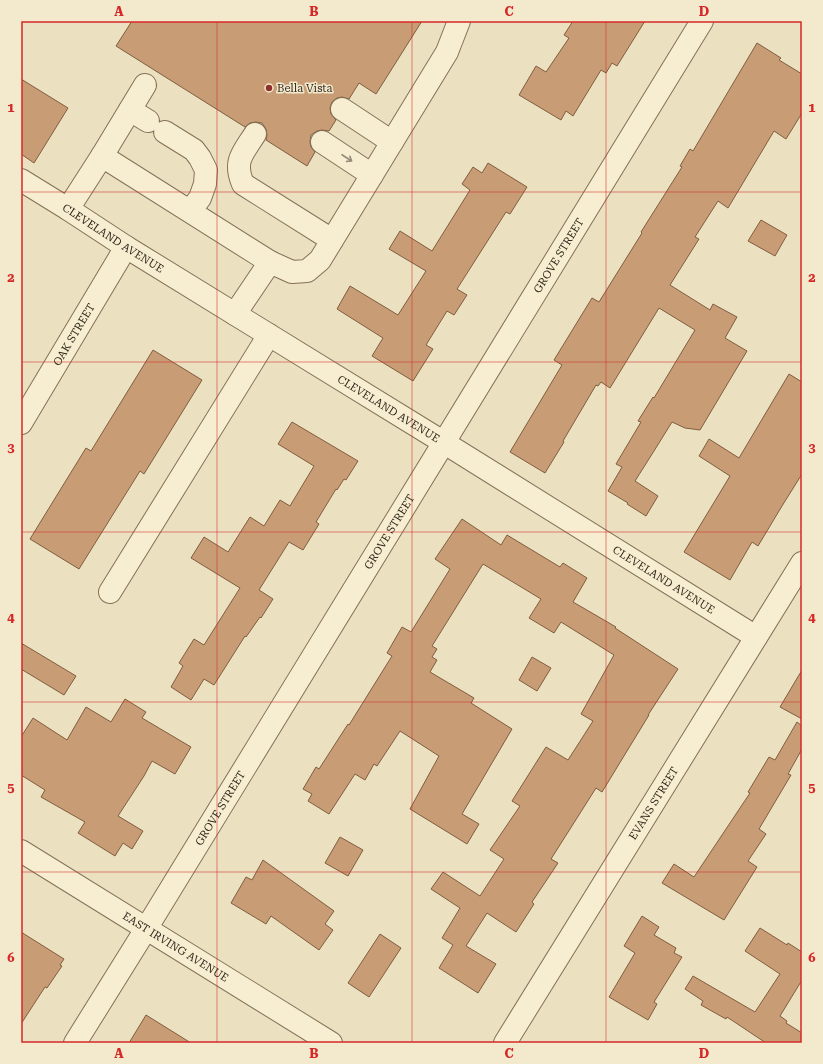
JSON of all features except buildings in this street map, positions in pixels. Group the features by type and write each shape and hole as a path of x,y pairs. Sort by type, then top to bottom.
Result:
{"street":[{"path":"102,156 270,262 292,272 307,271 320,260 447,52 459,21"},
{"name":"GROVE STREET","path":"75,1043 702,21"},
{"path":"145,85 147,121"},
{"path":"342,109 392,142"},
{"path":"68,209 102,156 147,121"},
{"path":"147,121 194,150 206,170 200,198 190,211"},
{"path":"255,134 239,160 239,175 243,184 332,240"},
{"path":"322,142 372,175"},
{"name":"CLEVELAND AVENUE","path":"21,180 126,247 756,637"},
{"name":"OAK STREET","path":"21,423 126,247"},
{"path":"235,314 270,262"},
{"path":"110,592 268,335"},
{"name":"EVANS STREET","path":"505,1043 802,562"},
{"name":"EAST IRVING AVENUE","path":"21,851 331,1043"}],"place":[{"name":"Bella Vista","path":"269,88"}]}
